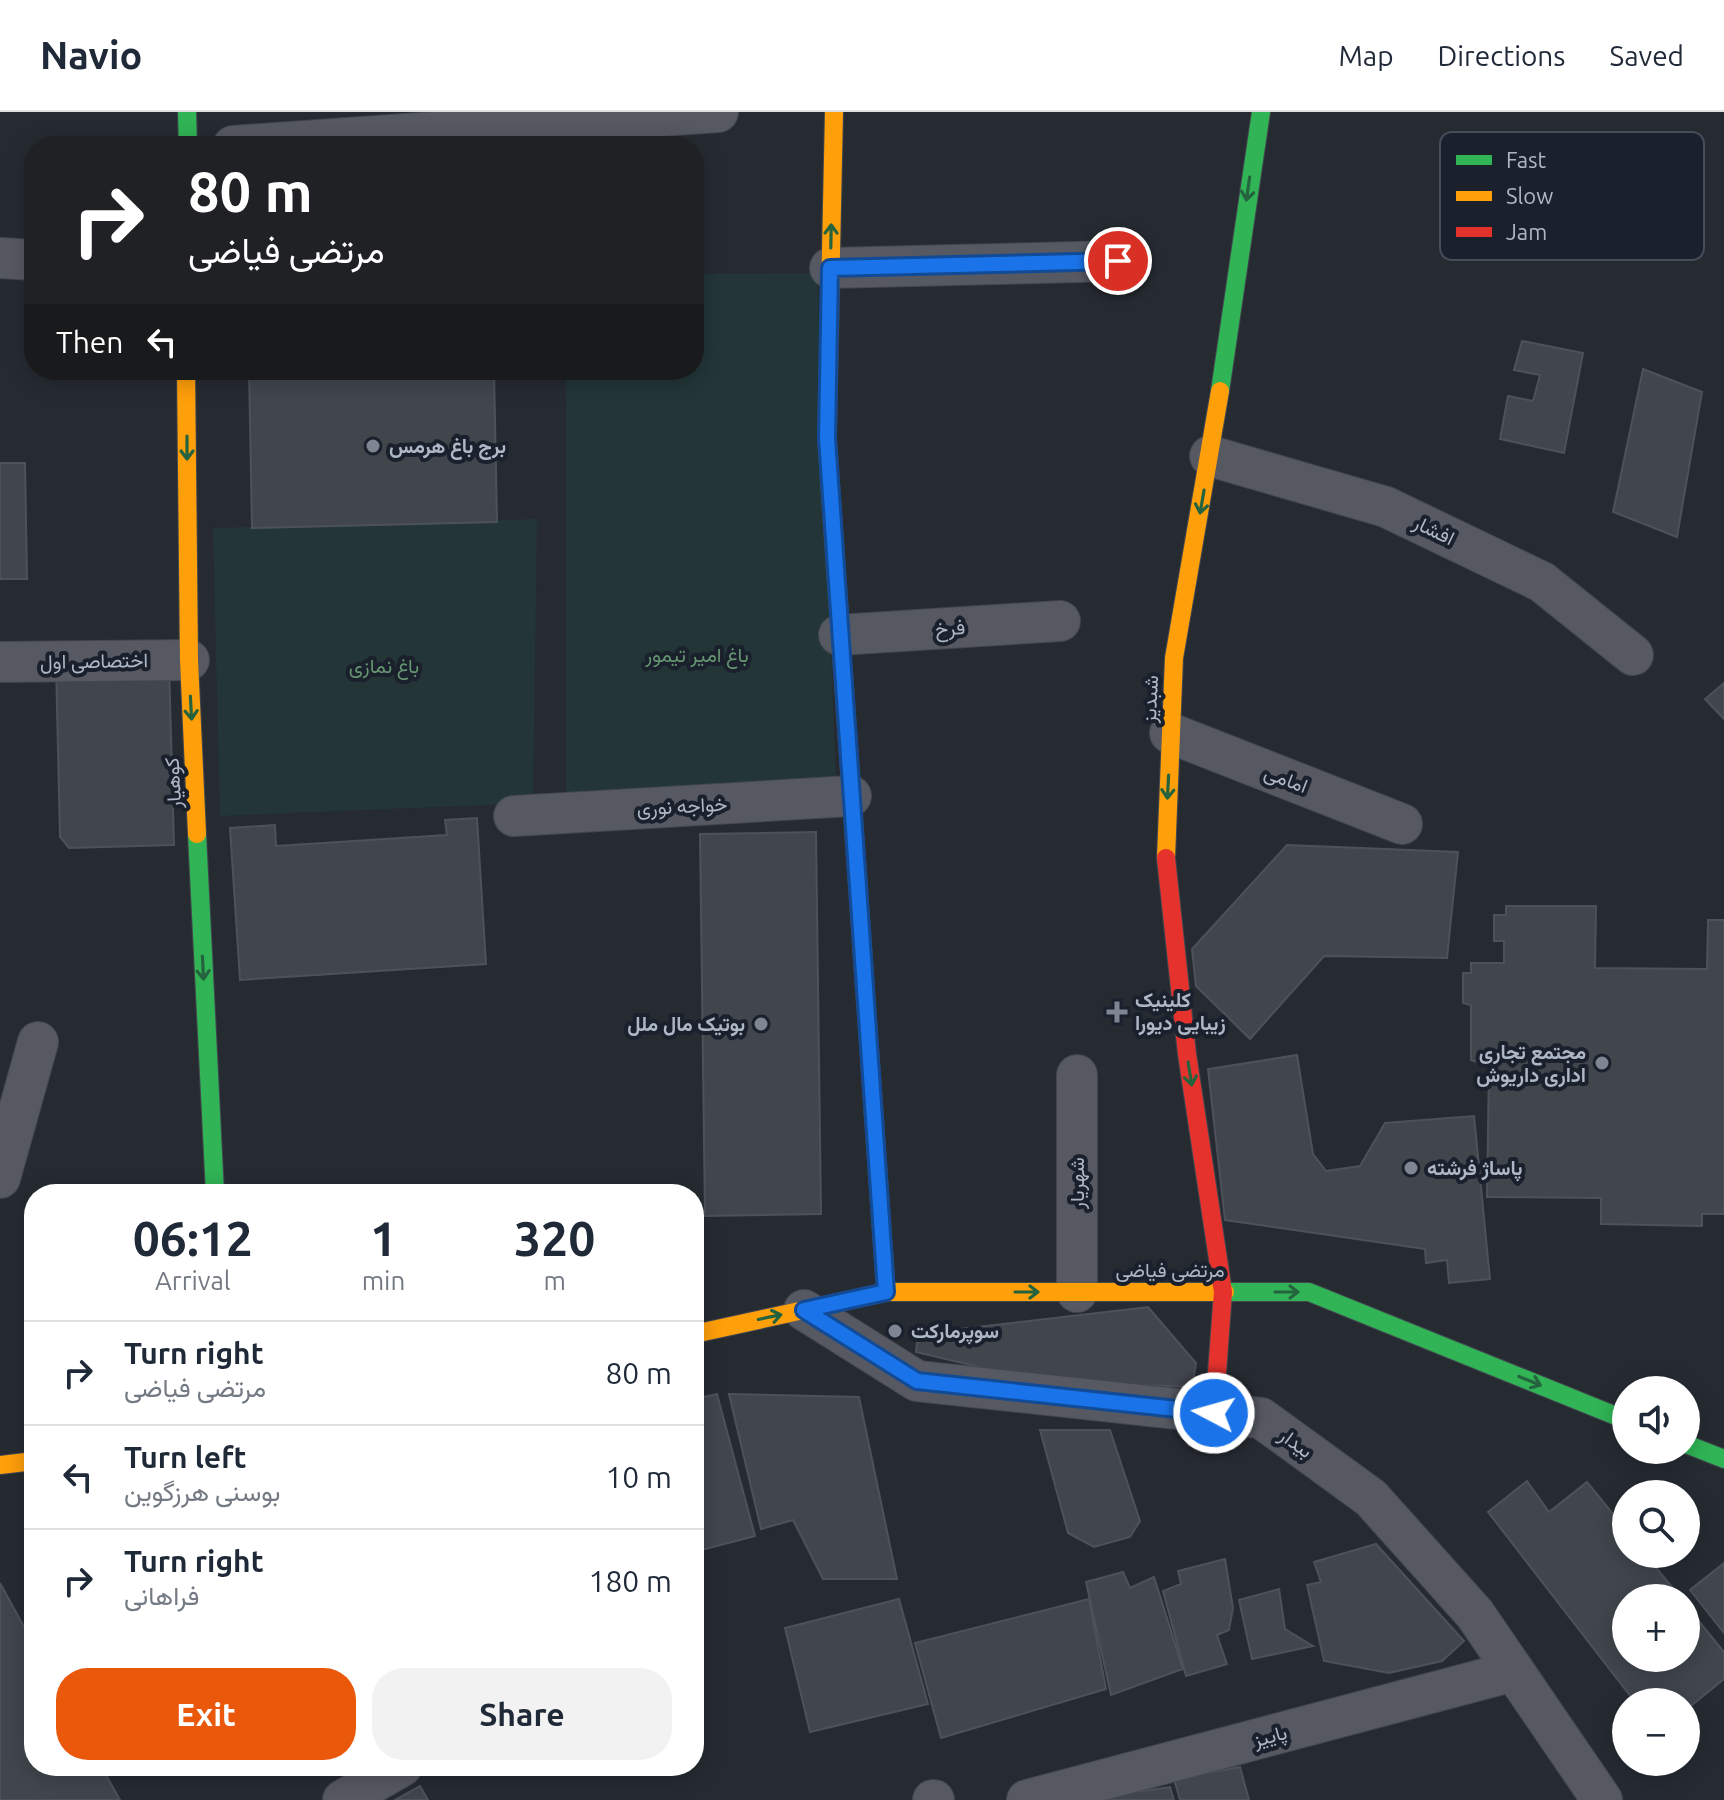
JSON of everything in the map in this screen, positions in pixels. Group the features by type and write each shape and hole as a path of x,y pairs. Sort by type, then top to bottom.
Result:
{"street":[{"path":"187,112 188,136"},
{"path":"376,136 718,112"},
{"path":"834,112 827,438 886,1292"},
{"name":"شبدیز","path":"1214,1413 1223,1292 1187,1054 1165,848 1174,658 1210,456 1261,112"},
{"path":"0,258 24,259"},
{"path":"830,268 1118,261"},
{"name":"کوهیار","path":"186,380 189,660 215,1184"},
{"name":"افشار","path":"1210,456 1386,507 1542,582 1633,655"},
{"name":"فرخ","path":"839,635 1060,621"},
{"name":"اختصاصی اول","path":"0,662 189,660"},
{"name":"امامی","path":"1170,733 1402,824"},
{"name":"خواجه نوری","path":"514,816 851,796"},
{"path":"0,1178 38,1042"},
{"name":"شهریار","path":"1077,1075 1077,1292"},
{"name":"مرتضی فیاضی","path":"704,1332 886,1292 1309,1292 1612,1414"},
{"name":"بیدار","path":"804,1310 917,1381 1261,1418 1371,1498 1475,1614 1602,1800"},
{"path":"1700,1450 1724,1459"},
{"path":"0,1465 24,1462"},
{"name":"پاییز","path":"1027,1800 1514,1671"},
{"path":"343,1800 385,1776"}],"green space":[{"name":"باغ امیر تیمور","path":"817,273 836,783 566,799 566,380 704,380 704,274"},
{"name":"باغ نمازی","path":"537,519 533,803 220,816 213,528"}],"building":[{"path":"1522,341 1583,353 1564,453 1500,439 1508,396 1533,401 1540,375 1514,370"},
{"path":"1643,369 1702,392 1677,537 1613,512"},
{"name":"برج باغ هرمس","path":"249,380 494,380 497,522 252,528"},
{"path":"0,463 25,463 27,579 0,579"},
{"path":"56,664 169,664 174,845 69,848 60,837"},
{"path":"1724,683 1724,719 1705,699"},
{"path":"477,818 486,964 240,980 230,828 275,825 276,846 447,835 445,820"},
{"name":"بوتیک مال ملل","path":"816,832 821,1214 705,1216 700,834"},
{"path":"1287,845 1458,852 1447,958 1324,956 1250,1039 1196,986 1192,949"},
{"name":"مجتمع تجاری اداری داریوش","path":"1506,906 1596,906 1595,968 1707,969 1708,920 1724,920 1724,1214 1702,1214 1702,1226 1601,1224 1601,1198 1487,1197 1489,1066 1471,1060 1471,1005 1463,1003 1463,973 1471,973 1471,963 1504,963 1504,941 1494,941 1494,915 1506,915"},
{"name":"پاساژ فرشته","path":"1297,1055 1313,1154 1326,1171 1360,1166 1385,1123 1474,1116 1490,1279 1449,1283 1447,1260 1426,1263 1425,1249 1225,1220 1208,1069"},
{"path":"1148,1307 1196,1363 1192,1387 1038,1381 916,1352 918,1334"},
{"path":"717,1394 755,1536 704,1549 704,1397"},
{"path":"729,1394 859,1397 897,1579 823,1579 793,1520 761,1529"},
{"path":"1040,1430 1110,1430 1140,1521 1130,1537 1094,1547 1068,1533"},
{"path":"1527,1481 1549,1512 1587,1482 1612,1513 1612,1568 1656,1568 1670,1584 1612,1584 1612,1672 1700,1672 1700,1622 1724,1652 1724,1679 1700,1699 1700,1688 1624,1688 1488,1512"},
{"path":"1376,1544 1464,1641 1442,1661 1389,1673 1324,1661 1307,1585 1321,1582 1314,1562"},
{"path":"1225,1559 1233,1608 1229,1630 1217,1635 1227,1664 1186,1676 1163,1591 1181,1584 1178,1571"},
{"path":"1724,1563 1724,1633 1700,1603 1700,1584 1698,1584"},
{"path":"1123,1572 1130,1588 1154,1577 1183,1669 1111,1695 1086,1582"},
{"path":"0,1583 24,1627 24,1776 107,1776 120,1800 0,1800"},
{"path":"1279,1589 1285,1629 1313,1646 1252,1659 1239,1600"},
{"path":"899,1599 928,1704 810,1732 785,1628"},
{"path":"1089,1599 1106,1689 941,1738 915,1643"},
{"path":"1240,1767 1249,1800 1180,1800 1174,1779"},
{"path":"420,1786 428,1800 395,1800"},
{"path":"1170,1787 1174,1800 1107,1800 1106,1796"}],"traffic: fast":[{"path":"187,112 188,136"},
{"path":"1220,391 1261,112"},
{"path":"836,572 872,1090"},
{"path":"197,834 214,1184"},
{"path":"1225,1292 1309,1292 1612,1414"},
{"path":"1700,1450 1724,1459"}],"traffic: slow":[{"path":"834,112 827,438 836,572"},
{"path":"186,380 189,660 197,834"},
{"path":"1166,858 1174,658 1220,391"},
{"path":"704,1332 886,1292 1225,1292"},
{"path":"0,1465 24,1462"}],"traffic: jam":[{"path":"1166,858 1187,1054 1223,1292 1214,1413"},
{"path":"872,1090 886,1292"}],"place":[{"name":"برج باغ هرمس","path":"373,446"},
{"name":"کلینیک زیبایی دیورا","path":"1117,1012"},
{"name":"بوتیک مال ملل","path":"761,1024"},
{"name":"مجتمع تجاری اداری داریوش","path":"1602,1063"},
{"name":"پاساژ فرشته","path":"1411,1168"},
{"name":"سوپرمارکت","path":"895,1331"}],"route":[{"path":"1118,261 830,268 827,438 886,1292 804,1310 917,1381 1214,1413"}]}
